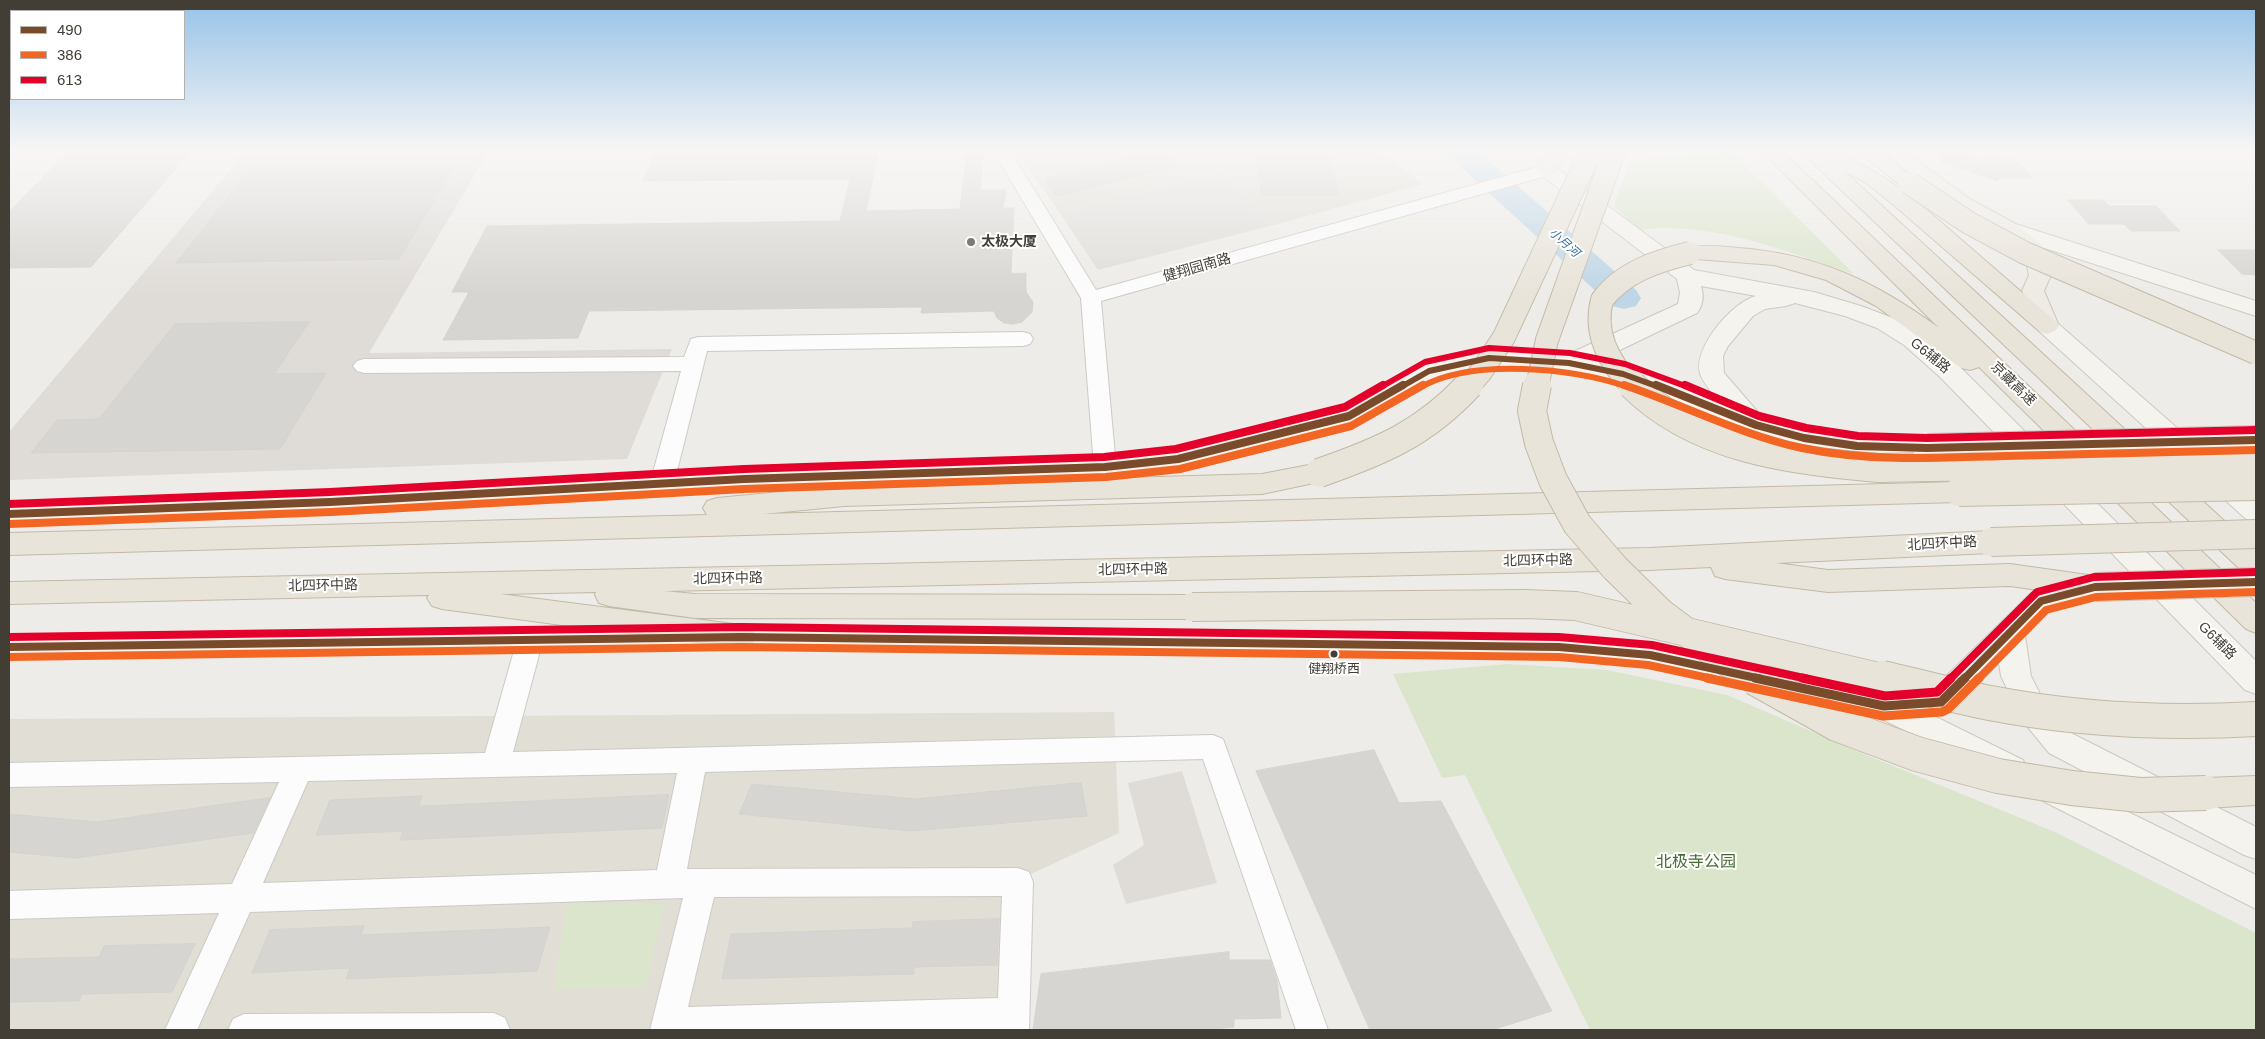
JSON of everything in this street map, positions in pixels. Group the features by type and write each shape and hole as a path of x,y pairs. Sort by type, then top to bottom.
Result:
{"highway":[{"path":"462,531 844,496 1192,488 1262,484 1319,473 1375,453 1420,429 1458,397 1480,372 1504,337 1569,197"},
{"path":"1598,197 1548,340 1532,411 1539,443 1553,480 1577,524 1615,568 1661,613 1726,661 1837,724 1917,754 1998,776 2111,792 2140,795 2256,790"},
{"name":"京藏高速","path":"1819,197 2256,621"},
{"path":"1860,197 2256,567"},
{"path":"1898,197 2047,326"},
{"path":"1931,197 1969,222 2025,253 2256,352"},
{"path":"2055,425 1887,303 1852,283 1811,267 1770,256 1729,252 1689,265 1651,262 1624,277 1602,299 1598,327 1609,359 1638,393 1677,420 1720,440 1830,464 1878,468 2256,461"},
{"path":"2127,298 2256,341"},
{"path":"9,544 1959,492 2256,486"},
{"name":"北四环中路","path":"9,593 1649,559 1991,542 2256,534"},
{"path":"1649,559 1828,581 2010,575 2095,587"},
{"path":"521,583 695,606 1192,607 1525,604 1576,606 1989,703 2047,714 2175,721 2256,719"},
{"path":"344,585 741,637"}],"main road":[{"path":"1953,197 2006,228 2034,250 2040,275 2033,291 2047,326"}],"street":[{"path":"1030,197 1091,298 1105,467"},
{"name":"健翔园南路","path":"1091,298 1443,197"},
{"name":"G6辅路","path":"1587,197 1689,265 1814,299 1885,323 1912,340 1950,372 2256,681"},
{"path":"2006,228 2256,309"},
{"path":"1569,364 1689,308 1692,293 1689,265"},
{"path":"2040,275 2068,272 2100,272 2142,282 2256,321"},
{"path":"1756,425 1728,396 1712,374 1711,356 1717,343 1745,311 1758,302 1777,299 1814,299"},
{"path":"2047,326 2256,512"},
{"path":"662,484 698,344 1023,339"},
{"path":"9,514 330,502 662,484 1105,467 1178,459 1349,416 1429,371 1489,358 1569,364 1623,374 1756,425 1804,438 1857,446 1927,448 2256,440"},
{"path":"364,366 693,364"},
{"path":"1884,706 1941,702 2041,601 2095,587 2256,582"},
{"path":"2010,634 2016,676 2033,711 2060,743 2256,844"},
{"path":"9,647 741,637 1559,647 1650,655 1884,706 2256,893"},
{"path":"496,765 530,640"},
{"path":"9,775 1213,747 1312,1030"},
{"path":"668,884 693,760"},
{"path":"181,1030 299,769"},
{"path":"9,905 702,883 1018,882 1014,1022 667,1027 702,883"},
{"path":"244,1030 494,1029"}],"shaded area":[{"path":"207,197 461,197 369,353 672,349 627,459 9,480 9,432"},
{"path":"1049,197 1119,197 1059,212"},
{"path":"1119,197 1246,197 1270,226 1098,270 1059,212"},
{"path":"1246,197 1375,197 1270,226"},
{"path":"1114,712 1119,833 1029,875 1023,1030 9,1030 9,719"},
{"path":"1182,771 1217,883 1126,904 1113,865 1144,845 1128,783"}],"green space":[{"path":"1617,197 1777,197 1854,274 1775,248 1722,234 1667,228 1639,230 1614,206"},
{"name":"北极寺公园","path":"1507,664 1607,670 1727,695 1871,757 2055,832 2256,933 2256,1030 1590,1030 1465,775 1442,778 1393,674"},
{"path":"567,902 664,904 646,987 554,989"}],"building":[{"path":"23,197 151,197 91,267 9,268 9,212"},
{"path":"228,197 436,197 399,259 176,263"},
{"path":"846,197 869,197 866,211 960,209 961,197 1005,197 1003,208 1014,208 1011,274 1026,273 1026,292 1033,302 1032,312 1022,322 1013,324 1004,323 997,318 994,311 921,313 922,307 589,311 578,338 443,340 469,292 452,292 487,226 840,221"},
{"path":"2068,200 2103,200 2109,206 2156,206 2180,231 2131,231 2124,224 2089,224"},
{"path":"2218,250 2256,250 2256,275 2242,274"},
{"path":"309,322 274,374 326,373 280,449 31,453 57,420 99,419 175,324"},
{"path":"1374,750 1399,803 1441,801 1552,1011 1492,1030 1370,1030 1256,771"},
{"path":"1081,783 1087,816 911,831 739,814 752,784 915,799"},
{"path":"669,795 662,828 400,840 403,831 316,835 330,800 422,796 419,806"},
{"path":"270,798 253,833 76,858 9,852 9,814 96,822"},
{"path":"999,919 997,965 914,967 914,974 722,979 731,934 912,928 913,922"},
{"path":"364,926 361,935 550,927 537,971 346,979 350,968 252,973 270,930"},
{"path":"195,944 172,992 82,994 79,1001 9,1002 9,959 99,957 104,946"},
{"path":"1229,952 1229,960 1270,960 1277,980 1281,1018 1234,1019 1234,1027 1204,1030 1033,1030 1041,974"}],"waterway":[{"name":"小月河","path":"1513,197 1624,298"}],"transit line":[{"name":"613","path":"9,504 330,492 744,469 1104,457 1176,449 1345,407 1425,362 1489,348 1570,353 1625,364 1679,383 1759,416 1806,428 1858,436 1927,438 2256,430"},
{"name":"490","path":"9,514 330,502 744,479 1105,467 1178,459 1349,416 1429,371 1489,358 1569,363 1623,374 1675,392 1756,425 1804,438 1857,446 1927,448 2256,440"},
{"name":"386","path":"9,524 331,512 744,489 1106,477 1180,469 1351,426 1433,380 1490,368 1568,373 1620,384 1671,401 1753,435 1803,448 1856,456 1927,458 2256,450"},
{"name":"613","path":"9,637 741,627 1559,637 1652,645 1885,696 1937,692 2037,592 2094,577 2256,572"},
{"name":"490","path":"9,647 741,637 1559,647 1650,655 1884,706 1941,702 2041,601 2095,587 2256,582"},
{"name":"386","path":"9,657 741,647 1559,657 1648,665 1883,716 1942,712 1948,709 2046,610 2096,597 2256,592"}],"place":[{"name":"太极大厦","path":"971,242"},
{"name":"健翔桥西","path":"1334,654"}]}
